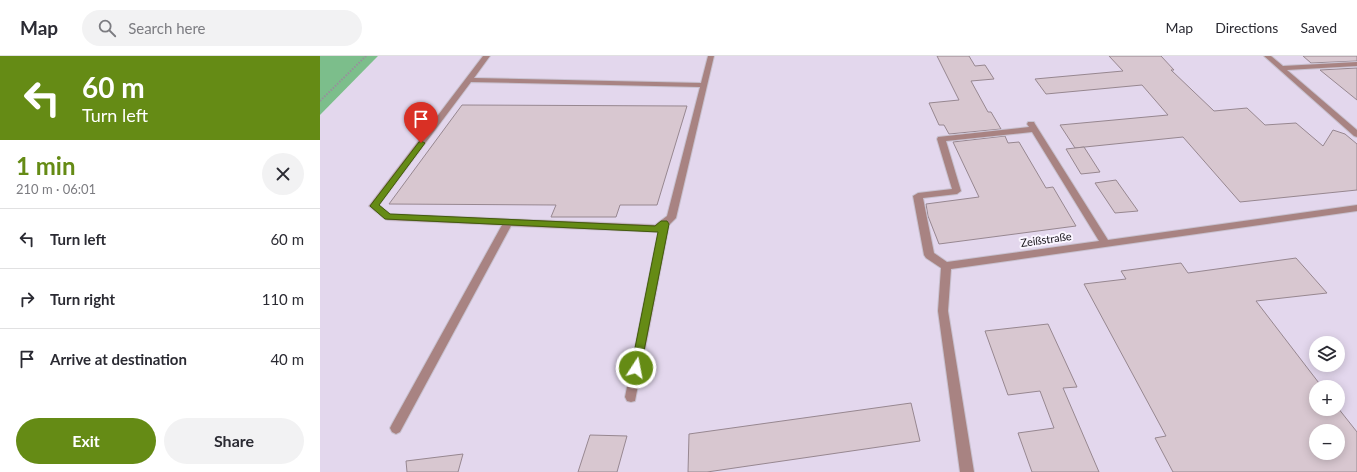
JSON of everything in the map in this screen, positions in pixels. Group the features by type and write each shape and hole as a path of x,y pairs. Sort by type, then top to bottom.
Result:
{"street":[{"path":"487,56 374,206 388,217 657,230 671,218 711,56"},
{"path":"1267,56 1357,134"},
{"path":"1281,68 1357,64"},
{"path":"468,80 704,85"},
{"path":"967,472 943,311 946,266 929,255 918,196 957,191 941,139 1031,125 1105,242"},
{"name":"Zeißstraße","path":"946,266 1105,242 1357,208"},
{"path":"396,428 508,223"},
{"path":"631,397 664,224"}],"path":[{"path":"320,101 366,56"}],"shaded area":[{"path":"378,56 1357,56 1357,472 320,472 320,115"}],"green space":[{"path":"320,56 378,56 320,115"}],"building":[{"path":"937,56 969,56 975,66 985,65 994,79 971,81 988,112 991,112 1001,129 949,134 944,125 939,125 929,103 959,100"},
{"path":"1109,56 1161,56 1174,70 1171,70 1214,111 1247,108 1265,125 1296,123 1323,146 1333,130 1345,134 1357,144 1357,190 1240,202 1183,137 1075,148 1060,125 1168,115 1142,85 1046,94 1035,79 1123,71"},
{"path":"1303,56 1357,56 1357,61 1311,63"},
{"path":"1357,68 1357,100 1320,70"},
{"path":"462,105 687,106 657,205 620,205 616,217 551,217 556,205 389,204"},
{"path":"1005,136 1008,143 1019,142 1046,188 1053,187 1076,226 939,244 928,216 926,204 979,197 953,142"},
{"path":"1084,147 1100,172 1081,174 1066,149"},
{"path":"1116,180 1138,211 1115,213 1095,183"},
{"path":"1296,258 1327,293 1256,301 1317,380 1309,380 1309,416 1344,416 1357,432 1357,472 1173,472 1155,438 1166,436 1084,284 1126,279 1121,271 1181,263 1188,273"},
{"path":"1048,324 1077,387 1063,388 1099,472 1032,472 1018,433 1054,428 1040,391 1008,395 985,331"},
{"path":"911,403 920,441 707,472 688,472 689,434"},
{"path":"590,435 627,436 617,472 578,472"},
{"path":"463,454 458,472 407,472 406,461"}],"route":[{"path":"421,143 374,206 388,217 657,230 664,224 636,368"}]}
